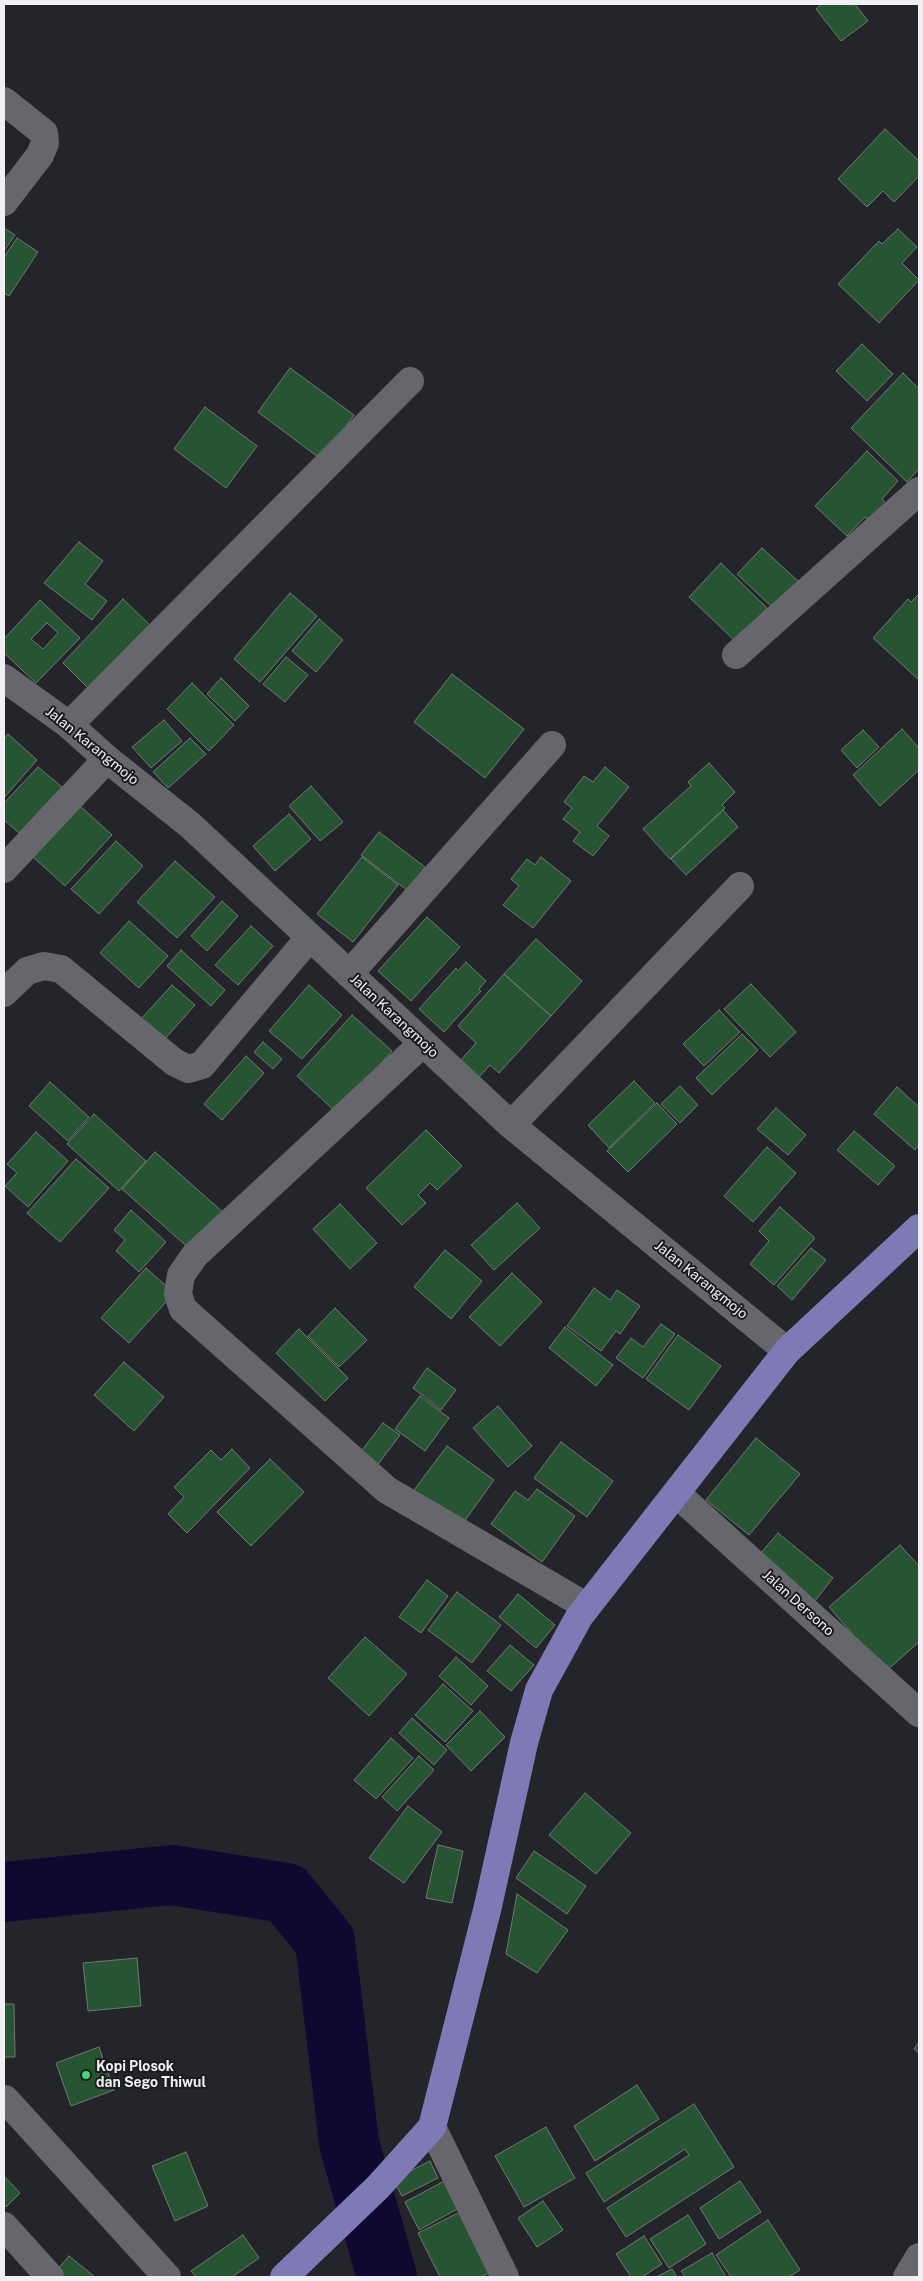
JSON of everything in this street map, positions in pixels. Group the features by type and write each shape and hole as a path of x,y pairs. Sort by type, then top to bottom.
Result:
{"main road":[{"path":"284,2277 378,2187 432,2127 488,1906 524,1743 539,1690 586,1606 677,1494 787,1351 919,1228"}],"street":[{"path":"4,101 44,134 45,143 40,154 4,202"},
{"path":"68,725 410,381"},
{"path":"736,655 919,491"},
{"name":"Jalan Karangmojo","path":"4,678 68,725 107,759 190,825 511,1126 787,1351"},
{"path":"349,974 552,745"},
{"path":"4,869 107,759"},
{"path":"511,1126 740,886"},
{"path":"4,993 28,971 44,966 61,969 174,1062 188,1069 202,1065 310,937"},
{"path":"423,1043 195,1256 181,1275 178,1294 183,1309 387,1490 586,1606"},
{"name":"Jalan Dersono","path":"677,1494 919,1713"},
{"path":"5,2100 167,2277"},
{"path":"432,2127 504,2277"},
{"path":"4,2226 50,2277"},
{"path":"907,2277 919,2257"}],"building":[{"path":"822,4 855,4 868,21 841,41 816,9"},
{"path":"885,129 919,161 919,176 894,202 883,191 867,207 838,179"},
{"path":"4,228 15,235 4,251"},
{"path":"898,229 917,247 902,263 919,280 879,323 838,284 879,241 882,244"},
{"path":"17,238 38,252 9,296 4,293 4,257"},
{"path":"862,344 893,374 867,401 836,371"},
{"path":"290,368 354,415 322,460 258,412"},
{"path":"903,373 919,389 919,469 907,482 851,428"},
{"path":"205,407 257,446 226,488 174,449"},
{"path":"867,451 898,481 882,499 889,506 872,524 865,517 847,536 815,506"},
{"path":"79,542 103,561 85,584 107,601 92,620 44,583"},
{"path":"762,548 798,581 773,608 737,574"},
{"path":"721,563 767,608 735,641 689,597"},
{"path":"290,593 317,616 260,682 234,659"},
{"path":"919,594 919,680 873,638 908,599 911,602"},
{"path":"123,599 154,629 93,693 63,663"},
{"path":"40,600 80,638 36,683 4,653 4,639","holes":["47,623 58,633 43,649 31,639"]},
{"path":"319,619 343,640 316,672 292,651"},
{"path":"286,657 308,675 285,702 263,684"},
{"path":"452,674 524,729 485,778 414,722"},
{"path":"221,678 249,706 235,721 207,694"},
{"path":"192,683 234,725 209,751 167,709"},
{"path":"164,720 182,741 151,768 132,747"},
{"path":"902,729 919,748 919,770 880,806 853,775"},
{"path":"863,730 879,747 857,768 841,750"},
{"path":"8,734 37,760 4,798 4,738"},
{"path":"190,738 206,754 168,788 153,772"},
{"path":"709,763 735,792 722,805 725,808 670,859 643,829 691,786 688,782"},
{"path":"38,767 62,787 19,833 4,820 4,803"},
{"path":"605,767 629,787 597,826 609,836 593,856 573,841 580,832 563,819 572,808 564,802 584,776 593,782"},
{"path":"311,786 343,822 320,841 289,806"},
{"path":"79,805 112,835 65,886 32,856"},
{"path":"723,810 738,827 686,875 671,859"},
{"path":"289,814 311,839 275,871 253,846"},
{"path":"379,832 425,867 408,891 361,855"},
{"path":"116,841 143,866 99,914 71,889"},
{"path":"362,857 398,885 353,942 317,914"},
{"path":"541,857 571,881 533,928 503,905 519,886 511,879 527,859 535,865"},
{"path":"175,861 215,897 177,938 137,902"},
{"path":"222,901 238,916 207,951 191,936"},
{"path":"427,917 460,947 411,1001 378,971"},
{"path":"129,921 168,956 139,988 100,953"},
{"path":"251,926 273,946 238,985 215,965"},
{"path":"536,939 582,981 551,1016 504,974"},
{"path":"181,950 225,990 211,1006 167,966"},
{"path":"466,962 486,981 479,989 481,991 444,1032 419,1009 456,968 458,971"},
{"path":"504,974 551,1016 499,1073 490,1065 479,1077 461,1060 476,1043 458,1026"},
{"path":"751,984 796,1032 770,1057 724,1009"},
{"path":"172,985 195,1005 164,1040 141,1019"},
{"path":"309,985 342,1015 302,1059 269,1031"},
{"path":"719,1010 740,1032 704,1066 683,1044"},
{"path":"352,1015 392,1051 337,1113 297,1076"},
{"path":"742,1034 758,1050 712,1095 696,1078"},
{"path":"263,1042 282,1059 273,1069 254,1052"},
{"path":"246,1056 264,1073 222,1120 204,1104"},
{"path":"634,1081 655,1103 609,1148 588,1125"},
{"path":"50,1082 89,1117 68,1141 29,1106"},
{"path":"680,1086 698,1105 680,1123 661,1104"},
{"path":"897,1087 919,1107 919,1145 915,1150 874,1114"},
{"path":"657,1103 677,1124 628,1172 607,1151"},
{"path":"776,1108 806,1135 788,1155 757,1129"},
{"path":"94,1114 146,1161 119,1191 67,1144"},
{"path":"426,1130 462,1166 437,1190 430,1183 418,1195 426,1203 402,1225 366,1188"},
{"path":"854,1131 895,1166 878,1185 837,1150"},
{"path":"36,1132 68,1161 28,1207 5,1186 17,1173 7,1164"},
{"path":"767,1147 796,1173 753,1222 724,1196"},
{"path":"155,1152 225,1214 192,1251 122,1189"},
{"path":"76,1159 109,1188 60,1242 27,1213"},
{"path":"517,1203 540,1228 494,1270 471,1245"},
{"path":"340,1204 377,1243 350,1269 313,1229"},
{"path":"780,1207 815,1238 774,1285 750,1264 769,1241 759,1231"},
{"path":"131,1210 166,1242 139,1272 116,1251 125,1240 114,1230"},
{"path":"811,1248 826,1260 792,1300 777,1286"},
{"path":"445,1250 482,1281 451,1319 414,1287"},
{"path":"146,1268 174,1293 129,1343 101,1318"},
{"path":"512,1273 542,1302 500,1346 469,1317"},
{"path":"594,1288 610,1300 617,1290 640,1306 620,1334 616,1331 601,1351 567,1326"},
{"path":"335,1308 367,1340 339,1367 308,1336"},
{"path":"661,1324 675,1334 643,1378 616,1358 631,1338 643,1347"},
{"path":"565,1327 613,1365 596,1386 549,1348"},
{"path":"299,1329 348,1378 325,1401 276,1353"},
{"path":"678,1335 721,1366 689,1410 646,1379"},
{"path":"124,1362 164,1397 134,1431 94,1395"},
{"path":"427,1368 456,1390 441,1410 413,1388"},
{"path":"420,1396 449,1418 425,1451 395,1429"},
{"path":"498,1406 532,1446 508,1467 473,1428"},
{"path":"383,1423 400,1435 373,1471 356,1458"},
{"path":"756,1438 800,1474 749,1535 706,1500"},
{"path":"561,1442 613,1481 587,1517 534,1478"},
{"path":"447,1446 494,1480 461,1526 414,1490"},
{"path":"232,1449 250,1468 187,1533 168,1514 184,1497 174,1487 211,1450 221,1460"},
{"path":"270,1459 304,1492 251,1546 217,1512"},
{"path":"537,1489 575,1516 542,1562 491,1524 515,1491 528,1500"},
{"path":"778,1533 833,1578 811,1606 755,1560"},
{"path":"900,1545 919,1566 919,1642 885,1672 829,1607"},
{"path":"427,1580 448,1596 421,1633 399,1617"},
{"path":"457,1592 501,1625 472,1663 428,1630"},
{"path":"518,1594 555,1625 536,1648 499,1617"},
{"path":"365,1637 407,1674 369,1716 328,1678"},
{"path":"510,1645 534,1665 511,1691 487,1671"},
{"path":"456,1657 488,1686 471,1705 439,1676"},
{"path":"443,1684 473,1711 445,1742 415,1715"},
{"path":"480,1711 505,1737 471,1771 446,1745"},
{"path":"412,1718 447,1750 434,1765 399,1733"},
{"path":"391,1738 413,1758 376,1799 354,1780"},
{"path":"419,1756 434,1770 397,1811 382,1797"},
{"path":"585,1793 631,1833 596,1874 549,1835"},
{"path":"408,1806 442,1832 404,1883 369,1858"},
{"path":"438,1845 463,1851 452,1903 426,1898"},
{"path":"534,1851 586,1886 567,1914 516,1878"},
{"path":"517,1894 568,1930 537,1973 506,1954"},
{"path":"137,1958 141,2006 88,2011 83,1963"},
{"path":"4,2004 14,2004 15,2057 4,2057"},
{"path":"919,2042 919,2053 914,2049"},
{"path":"99,2047 114,2090 71,2106 56,2063"},
{"path":"637,2085 659,2119 595,2161 574,2126"},
{"path":"694,2104 734,2167 626,2237 607,2208 689,2155 685,2149 604,2202 586,2173"},
{"path":"546,2127 575,2178 524,2207 495,2156"},
{"path":"186,2152 208,2206 175,2221 152,2166"},
{"path":"430,2161 438,2178 402,2196 393,2180"},
{"path":"4,2176 20,2193 6,2207 4,2205"},
{"path":"448,2179 463,2206 419,2230 405,2202"},
{"path":"740,2181 761,2212 719,2239 700,2208"},
{"path":"543,2201 563,2230 537,2247 518,2218"},
{"path":"468,2208 497,2269 481,2277 440,2277 418,2233"},
{"path":"688,2215 706,2244 669,2268 650,2239"},
{"path":"768,2220 800,2270 789,2277 731,2277 716,2255"},
{"path":"243,2235 259,2258 232,2277 196,2277 191,2271"},
{"path":"644,2236 662,2264 642,2277 631,2277 616,2254"},
{"path":"712,2253 726,2277 685,2277 681,2271"},
{"path":"69,2256 95,2277 51,2277"},
{"path":"672,2269 677,2277 656,2277"}],"waterway":[{"path":"4,1892 172,1875 286,1893 325,1941 349,2143 387,2277"}],"place":[{"name":"Kopi Plosok dan Sego Thiwul","path":"86,2075"}]}
